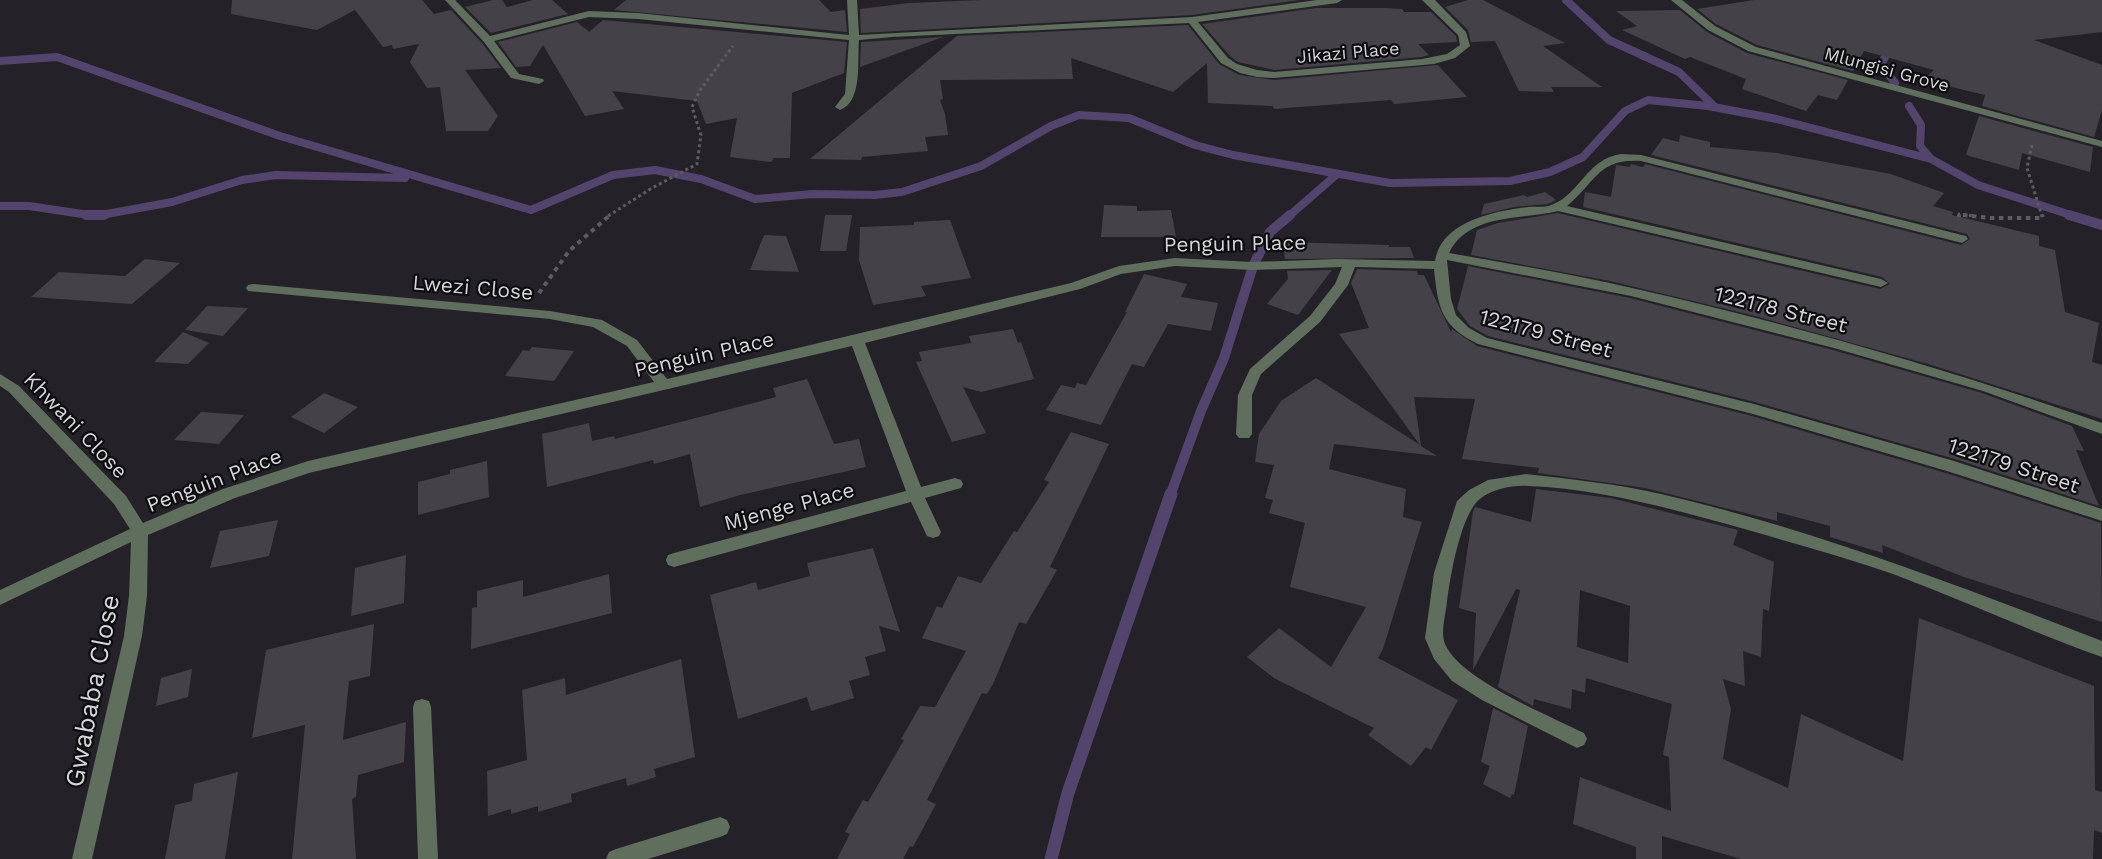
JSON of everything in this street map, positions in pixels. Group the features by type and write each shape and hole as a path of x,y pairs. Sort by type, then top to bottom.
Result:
{"street":[{"path":"450,0 488,40 515,76 539,81"},
{"path":"840,106 850,94 854,38 852,0"},
{"path":"488,40 588,14 638,16 854,38 892,34 1192,20 1337,0"},
{"name":"Jikazi Place","path":"1192,20 1221,60 1234,68 1254,74 1274,75 1422,62 1460,53 1465,46 1463,34 1427,0"},
{"name":"Mlungisi Grove","path":"1676,0 1708,27 1752,49 2102,144"},
{"path":"1557,207 1581,187 1606,161 1620,157 1641,158 1962,239"},
{"path":"1442,260 1450,240 1468,227 1495,218 1557,207 1881,283"},
{"name":"Penguin Place","path":"0,598 140,532 263,479 857,340 1075,286 1119,270 1175,261 1253,266 1442,260"},
{"name":"122178 Street","path":"1442,260 1631,292 1837,344 1988,388 2102,429"},
{"name":"122179 Street","path":"1442,260 1445,303 1452,322 1463,332 1483,341 1754,409 1954,467 2102,516"},
{"path":"1244,434 1244,401 1251,378 1259,366 1315,319 1341,285 1350,263"},
{"name":"Lwezi Close","path":"253,288 530,313 597,323 632,343 663,384"},
{"path":"857,340 915,493 933,532"},
{"name":"Khwani Close","path":"0,379 14,389 120,500 140,532"},
{"path":"1577,739 1489,694 1458,675 1440,654 1434,638 1443,573 1463,505 1475,494 1494,484 1526,480 1611,490 1662,500 1822,545 1897,569 2102,649"},
{"name":"Mjenge Place","path":"674,560 955,484"},
{"name":"Gwababa Close","path":"82,859 133,636 138,596 140,532"},
{"path":"422,707 428,859"},
{"path":"616,859 720,827"}],"path":[{"path":"530,313 558,263 573,246 609,214 657,184 697,164 703,146 702,132 693,107 700,90 746,27"},
{"path":"1962,239 1959,232 1959,214 1990,218 2043,218 2044,215 2027,168 2036,126"}],"building":[{"path":"232,0 422,0 434,14 451,10 482,43 501,68 465,70 498,116 488,131 446,131 440,87 427,88 410,62 419,44 393,49 392,45 383,47 355,10 317,30 231,14"},
{"path":"502,0 507,7 533,0 552,0 568,14 491,33 465,7"},
{"path":"626,0 819,0 831,12 845,10 847,32 614,10"},
{"path":"982,0 1300,0 1192,15 861,33 860,9 909,3"},
{"path":"1468,0 1483,0 1565,43 1543,46 1602,87 1551,87 1554,92 1519,91 1495,41 1471,42 1468,30 1445,7"},
{"path":"1754,0 2102,0 2102,32 2034,40 2102,65 2102,110 2094,137 1982,106 1985,95 1923,80 1934,70 1864,51 1853,71 1757,45 1716,24 1697,9"},
{"path":"1316,8 1387,8 1402,9 1404,12 1431,12 1456,36 1457,42 1418,44 1429,55 1422,57 1274,70 1238,62 1202,24"},
{"path":"1680,10 1707,32 1747,53 1848,80 1837,100 1818,95 1806,111 1742,89 1746,79 1690,57 1685,59 1622,30 1637,26 1616,11"},
{"path":"603,20 847,42 844,73 792,93 790,158 774,158 771,162 730,157 737,118 706,124 697,101 612,91 624,109 585,116 543,45 530,66 516,67 498,42 577,22 589,32"},
{"path":"1188,25 1219,64 1239,75 1274,80 1438,65 1467,97 1394,104 1391,100 1274,109 1273,106 1208,103 1207,63 1173,92 1071,58 1073,79 940,80 943,99 940,100 948,135 925,137 928,151 862,157 861,160 810,159 957,36"},
{"path":"943,37 860,67 861,42"},
{"path":"1979,116 2093,147 2090,172 2022,153 2019,170 1966,155"},
{"path":"1680,135 1710,142 1710,147 1777,153 1891,174 1944,193 1933,206 1953,212 1952,215 2039,236 2039,246 2055,250 2065,312 2099,323 2092,362 2102,365 2102,419 1928,364 1751,315 1610,281 1471,255 1477,230 1498,223 1558,213 1880,289 1890,284 1882,277 1583,207 1585,192 1611,197 1616,165 1630,167 1631,164 1643,167 1645,164 1961,245 1970,239 1967,234 1651,155 1663,138 1679,142"},
{"path":"1545,192 1556,200 1548,204 1514,207 1481,215 1484,204"},
{"path":"1104,205 1137,206 1137,211 1171,210 1176,237 1101,237"},
{"path":"825,215 852,215 846,251 820,251"},
{"path":"950,220 971,278 921,286 926,296 873,305 859,260 860,227 914,225 914,222"},
{"path":"764,235 786,236 799,272 750,270"},
{"path":"1283,242 1410,247 1414,258 1285,259"},
{"path":"145,259 180,263 132,304 31,297 59,272 125,276"},
{"path":"1468,266 1630,298 1833,350 1982,393 2072,426 2084,451 2076,450 2099,506 1955,459 1755,402 1488,336 1470,326 1457,309"},
{"path":"1357,269 1417,271 1418,275 1424,275 1451,332 1452,329 1477,346 1752,416 1949,474 2101,523 2102,622 1964,577 1882,545 1883,553 1830,537 1830,526 1777,512 1777,521 1645,488 1538,473 1539,468 1462,459 1475,399 1414,397 1421,446 1437,456 1334,444 1329,469 1406,489 1403,517 1422,522 1383,649 1378,658 1458,700 1431,750 1426,747 1411,766 1368,735 1374,728 1274,678 1247,657 1279,628 1331,667 1366,607 1290,587 1305,523 1269,513 1273,500 1265,498 1274,465 1255,462 1259,434 1281,401 1316,378 1420,445 1339,334 1369,328 1351,283"},
{"path":"1332,270 1298,315 1267,304 1288,279 1287,271"},
{"path":"1144,274 1187,284 1181,297 1218,303 1211,331 1168,324 1144,367 1132,364 1101,425 1046,410 1061,385 1075,388 1077,383 1086,385 1127,312 1125,312"},
{"path":"207,306 248,308 223,336 185,330"},
{"path":"1013,329 1018,343 1021,342 1034,379 981,392 963,387 986,433 952,442 916,362 922,361 919,352 971,343 969,336"},
{"path":"183,332 209,343 188,364 154,362"},
{"path":"532,347 574,351 554,381 505,376 523,350 529,351"},
{"path":"807,379 834,444 859,439 866,467 740,495 700,507 690,454 654,464 653,460 547,487 542,434 589,423 592,441 614,436 615,439 776,397 773,388"},
{"path":"324,393 358,407 324,433 291,417"},
{"path":"201,412 244,415 219,444 174,440"},
{"path":"1071,432 1109,444 1050,567 1057,570 1026,624 1019,622 993,684 987,694 982,693 927,800 936,804 913,847 910,846 903,859 837,859 850,834 845,832 863,800 868,802 904,740 901,739 920,706 935,707 966,651 922,638 937,606 942,608 958,576 981,583 1049,482 1044,480"},
{"path":"487,461 489,497 418,515 418,482 450,474 450,470"},
{"path":"1536,489 1611,498 1738,530 1733,545 1774,562 1769,611 1763,609 1761,657 1743,651 1745,686 1723,679 1731,709 1723,759 1788,788 1801,714 1903,761 1919,618 2094,686 2095,790 2102,792 2102,833 2094,830 2093,859 1741,859 1662,836 1662,859 1636,859 1636,847 1573,824 1580,777 1671,811 1669,757 1663,755 1672,704 1586,678 1585,693 1572,689 1571,709 1534,699 1533,706 1498,687 1520,590 1516,589 1473,670 1476,613 1459,608 1473,512 1475,507 1531,522","holes":["1580,590 1630,606 1628,663 1577,647"]},
{"path":"278,520 269,556 210,568 220,531"},
{"path":"873,548 900,632 879,626 886,651 865,657 870,675 849,681 854,698 811,711 807,697 738,719 710,595 756,582 758,590 810,576 807,563"},
{"path":"406,555 404,603 351,616 355,568"},
{"path":"609,574 612,613 471,649 472,608 477,607 477,591 523,580 523,597"},
{"path":"374,624 370,676 349,681 343,740 406,722 404,762 358,775 356,797 352,799 356,859 292,859 305,725 252,738 266,650"},
{"path":"681,659 695,757 654,769 656,777 627,786 626,778 571,794 572,802 538,812 538,806 511,814 511,809 488,816 487,771 527,760 522,690 565,678 566,695"},
{"path":"192,669 188,697 156,706 161,678"},
{"path":"1493,708 1528,726 1514,795 1512,794 1510,798 1483,784 1490,766 1481,762"},
{"path":"238,772 225,859 165,859 175,805 192,801 194,784"}],"waterway":[{"path":"1566,0 1609,40 1679,72 1715,107"},
{"path":"1887,44 1888,51 1881,65 1895,83"},
{"path":"0,61 57,57 280,136 531,210 613,175 655,170 701,179 755,199 813,194 875,195 902,192 981,166 1051,126 1079,115 1129,118 1195,145 1233,155 1390,183 1510,181 1550,172 1583,157 1625,111 1648,100 1708,106 1777,119 1931,159"},
{"path":"1909,106 1921,125 1920,146 1931,159"},
{"path":"1931,159 1978,185 2074,216"},
{"path":"101,215 172,202 242,180 276,175 405,178"},
{"path":"1289,216 1336,175"},
{"path":"0,206 29,206 89,215"},
{"path":"89,215 101,215"},
{"path":"89,215 101,215"},
{"path":"1170,496 1201,411 1224,358 1253,266 1270,232 1290,215"},
{"path":"2069,215 2102,225"},
{"path":"1051,859 1068,793 1171,494"}]}
